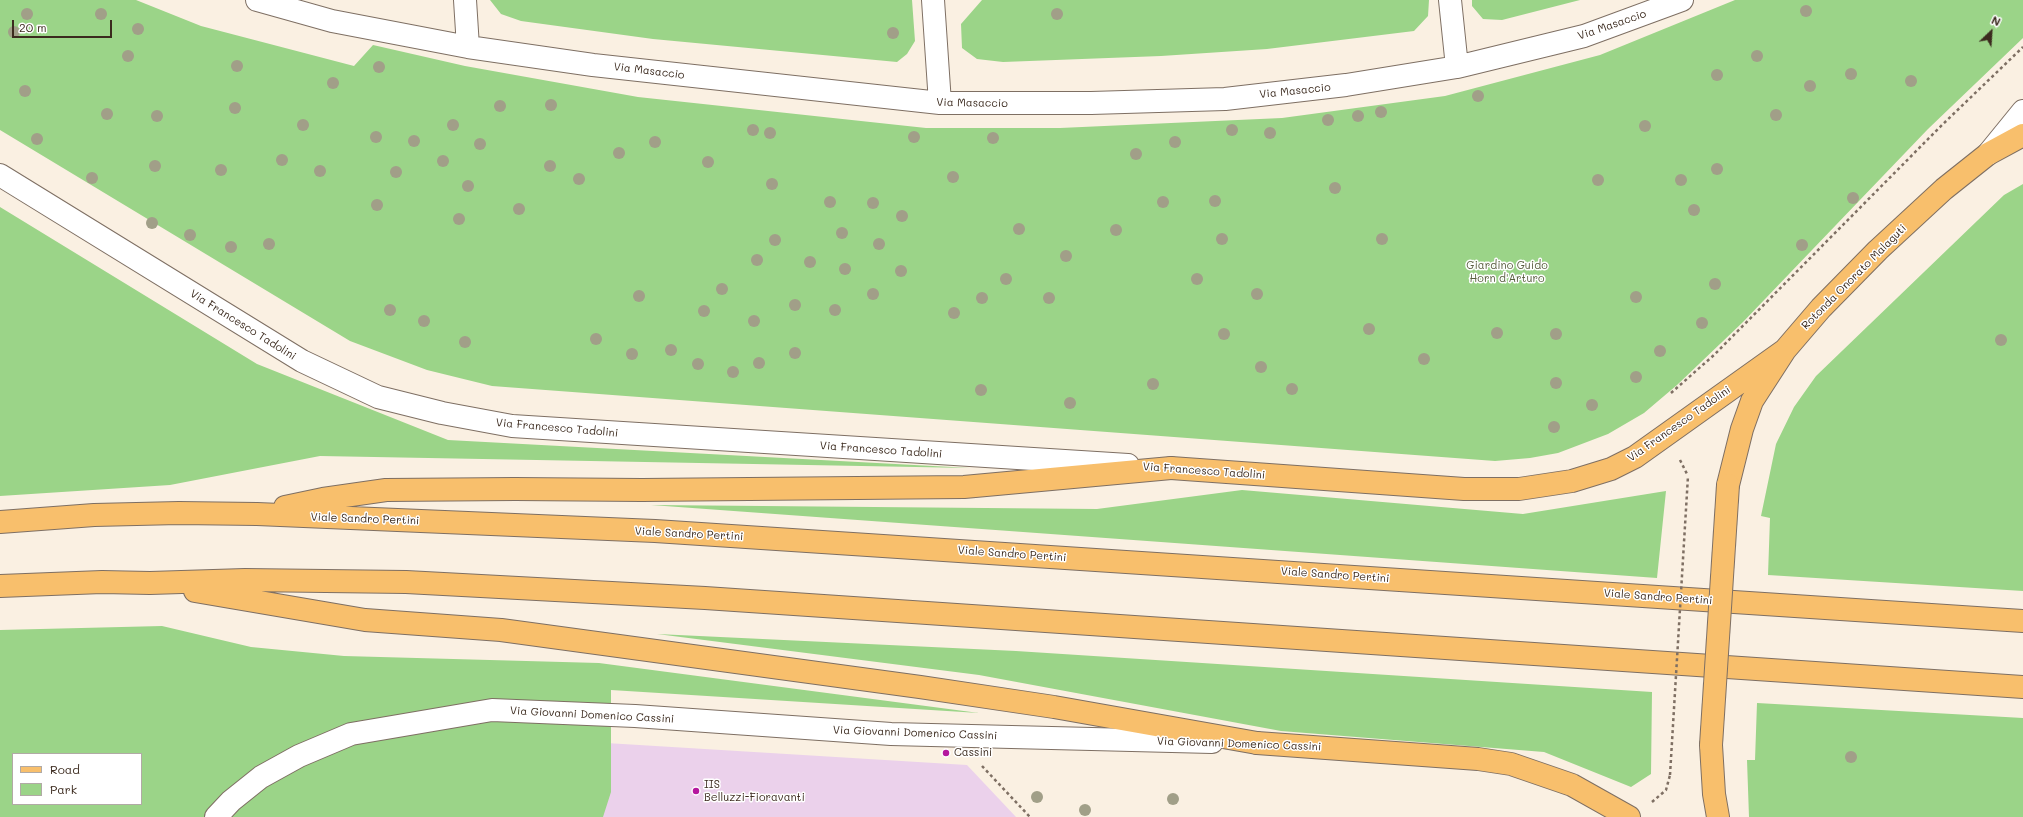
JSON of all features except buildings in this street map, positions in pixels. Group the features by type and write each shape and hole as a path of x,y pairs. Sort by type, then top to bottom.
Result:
{"main road":[{"name":"Rotonda Onorato Malaguti","path":"1718,817 1714,794 1711,745 1728,485 1742,429 1752,401 1785,350 1821,308 1878,250 1944,190 1988,154 2023,135"},
{"name":"Via Francesco Tadolini","path":"1171,468 1464,489 1519,489 1572,481 1610,469 1635,456 1785,350"},
{"path":"257,514 323,499 386,490 515,488 642,490 964,487 1171,468"},
{"name":"Viale Sandro Pertini","path":"0,522 94,515 179,513 257,514 655,531 2023,621"},
{"path":"0,586 102,582 150,583 245,580 406,582 706,598 2023,687"},
{"path":"150,583 365,620 501,630 920,687 1054,707 1257,743"},
{"name":"Via Giovanni Domenico Cassini","path":"1257,743 1478,759 1511,764 1572,785 1629,817"}],"street":[{"name":"Via Masaccio","path":"257,0 332,21 468,48 712,79 940,103 1091,104 1225,99 1346,85 1458,67 1584,36 1682,0"},
{"path":"464,0 468,48"},
{"path":"933,0 940,103"},
{"path":"1450,0 1458,67"},
{"path":"1988,154 2023,112"},
{"name":"Via Francesco Tadolini","path":"0,175 302,361 378,396 442,413 512,426 1171,468"},
{"name":"Via Giovanni Domenico Cassini","path":"216,817 231,801 261,777 299,756 351,734 492,710 635,716 891,734 1257,743"}],"path":[{"path":"1666,397 1714,356 1942,125 2023,47"},
{"path":"1651,802 1666,790 1670,775 1688,476 1677,454"},
{"path":"955,736 1030,817"}],"shaded area":[{"name":"IIS Belluzzi-Fioravanti","path":"508,737 967,765 1016,817 350,817"}],"green space":[{"name":"Giardino Guido Horn d'Arturo","path":"0,0 136,0 201,26 354,66 373,45 465,66 638,97 926,128 1060,128 1282,118 1445,96 1600,55 1735,0 2023,0 2023,38 1928,129 1743,322 1677,385 1644,413 1608,434 1558,453 1530,458 1495,461 492,386 427,370 350,341 0,130"},
{"path":"490,0 912,0 915,41 907,54 897,62 653,39 521,21 501,14"},
{"path":"982,0 1429,0 1428,16 1414,31 1267,49 1161,56 1003,62 977,59 962,48 961,24"},
{"path":"1472,0 1580,0 1502,20 1483,19 1472,6"},
{"path":"2023,184 2023,591 1768,575 1770,518 1761,516 1776,444 1794,407 1816,376 2004,195"},
{"path":"0,207 257,364 448,440 970,468 320,456 170,485 0,496"},
{"path":"1242,490 1523,514 1666,491 1657,578 651,505 1097,509"},
{"path":"162,626 251,647 344,656 599,663 979,713 611,690 611,792 603,817 0,817 0,630"},
{"path":"657,634 1016,651 1652,692 1651,774 1631,787 1544,752 1281,731 979,675"},
{"path":"1757,703 2023,718 2023,817 1749,817 1747,760 1755,760"}],"place":[{"name":"Cassini","path":"946,753"},
{"name":"IIS Belluzzi-Fioravanti","path":"696,791"}]}
